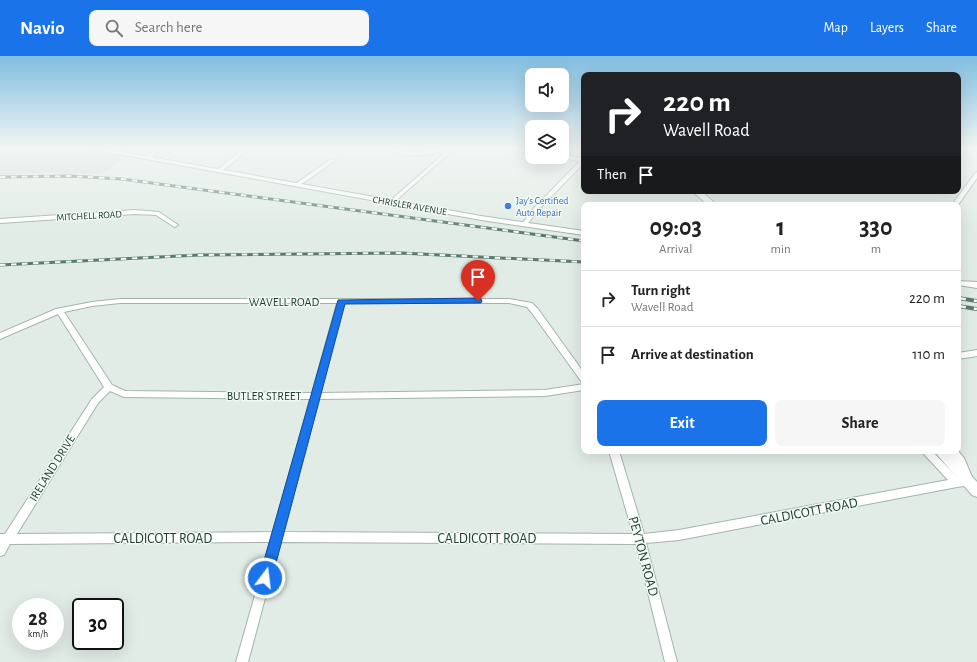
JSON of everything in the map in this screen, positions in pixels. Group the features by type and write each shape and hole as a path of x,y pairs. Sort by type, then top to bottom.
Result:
{"main road":[{"path":"690,194 699,202"},
{"path":"699,194 709,202"},
{"path":"942,454 968,485"}],"street":[{"name":"CHRISLER AVENUE","path":"254,177 524,225 581,233"},
{"path":"298,185 309,177"},
{"path":"392,202 421,177"},
{"path":"524,225 537,208 566,177"},
{"path":"957,202 975,177"},
{"name":"MITCHELL ROAD","path":"0,221 135,212 157,213 175,225"},
{"path":"961,283 977,285"},
{"name":"WAVELL ROAD","path":"0,336 59,311 92,304 120,302 520,302 529,305 537,314 581,375"},
{"path":"242,662 317,396 341,302"},
{"path":"59,311 108,387"},
{"path":"961,356 977,353"},
{"name":"BUTLER STREET","path":"108,387 124,394 317,396 545,393 581,387"},
{"name":"IRELAND DRIVE","path":"0,551 4,539 95,401 108,387"},
{"name":"PEYTON ROAD","path":"615,454 640,539 671,662"},
{"path":"930,454 968,485"},
{"path":"955,454 961,461 968,485"},
{"name":"CALDICOTT ROAD","path":"4,539 277,537 640,539 679,535 968,485"}],"railway":[{"path":"92,177 122,179 581,241"},
{"path":"0,265 199,255 400,253 581,262"},
{"path":"961,298 977,301"},
{"path":"961,306 977,309"}],"place":[{"name":"Jay's Certified Auto Repair","path":"508,206"}],"route":[{"path":"265,578 317,396 341,302 478,301"}]}
